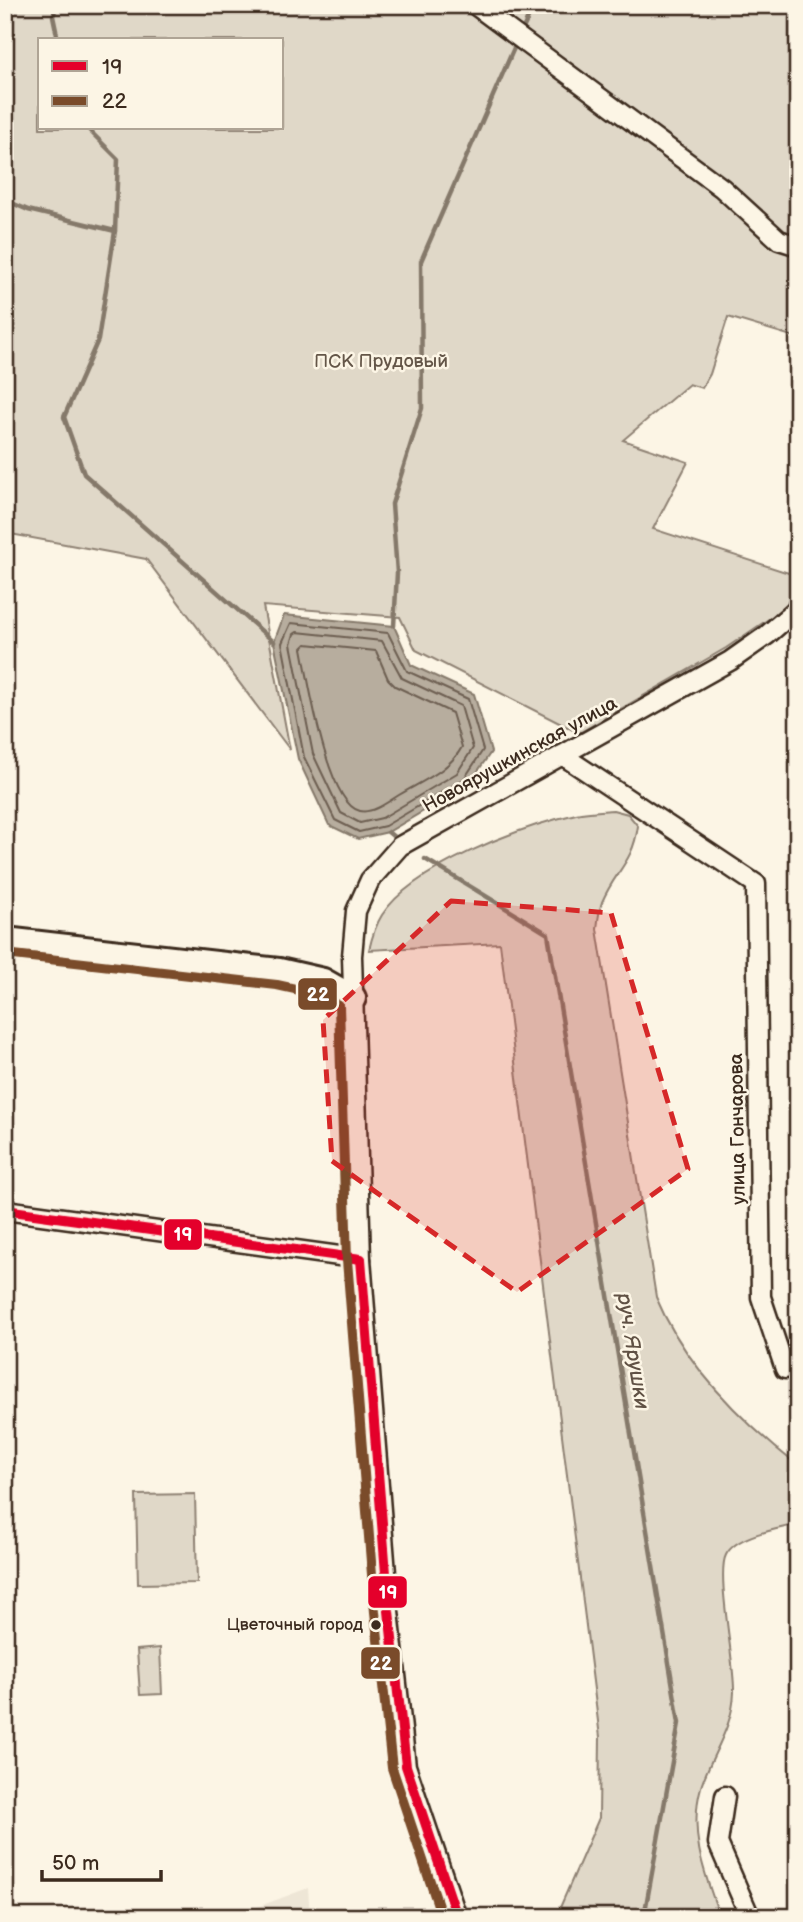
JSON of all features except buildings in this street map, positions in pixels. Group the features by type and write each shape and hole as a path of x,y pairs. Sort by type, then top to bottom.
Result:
{"street":[{"path":"475,5 722,188 779,240 798,246"},
{"name":"Новоярушкинская улица","path":"457,1917 407,1766 389,1612 361,1259 352,956 356,911 370,880 400,846 730,662 798,608"},
{"name":"улица Гончарова","path":"562,755 756,884 761,1297 785,1369"},
{"path":"5,940 279,971 323,981 353,998"},
{"path":"5,1210 361,1259"},
{"path":"725,1796 718,1843 750,1917"}],"highlighted area":[{"path":"451,901 611,913 688,1169 517,1292 332,1161 323,1020"}],"shaded area":[{"path":"308,1888 310,1917 231,1917"}],"green space":[{"name":"ПСК Прудовый","path":"5,5 798,5 798,338 728,317 710,374 702,388 689,384 623,440 688,462 653,529 798,576 798,588 782,610 726,648 579,733 416,650 400,617 263,606 290,750 146,559 5,533"},
{"path":"613,810 628,814 638,826 628,858 602,902 597,929 656,1297 682,1345 716,1390 756,1430 798,1466 798,1524 758,1534 739,1542 726,1555 724,1565 724,1599 734,1679 733,1705 726,1730 701,1787 696,1821 700,1853 720,1917 552,1917 559,1910 599,1818 600,1737 500,943 369,950 382,915 397,897 443,865 499,839 553,820 581,813"},
{"path":"195,1494 197,1583 138,1584 136,1495"},
{"path":"160,1648 162,1694 140,1695 137,1650"}],"water":[{"path":"284,615 394,626 411,665 474,694 491,752 469,784 388,832 358,839 329,825 298,759 274,642"}],"waterway":[{"path":"57,5 53,16 58,38"},
{"path":"521,33 534,5"},
{"path":"394,626 397,573 392,504 422,408 421,261 517,41"},
{"path":"89,130 118,159 115,231 98,340 64,417 84,474 274,642"},
{"path":"5,200 28,210 115,231"},
{"name":"руч. Ярушки","path":"388,832 394,837"},
{"name":"руч. Ярушки","path":"425,859 548,934 679,1723 644,1917"}],"transit line":[{"name":"22","path":"5,954 277,985 318,994 339,1006 347,1260 375,1612 392,1768 442,1917"},
{"name":"19","path":"5,1210 361,1259"},
{"name":"19","path":"361,1259 389,1611 406,1766 457,1917"}],"place":[{"name":"Цветочный город","path":"376,1625"}]}
